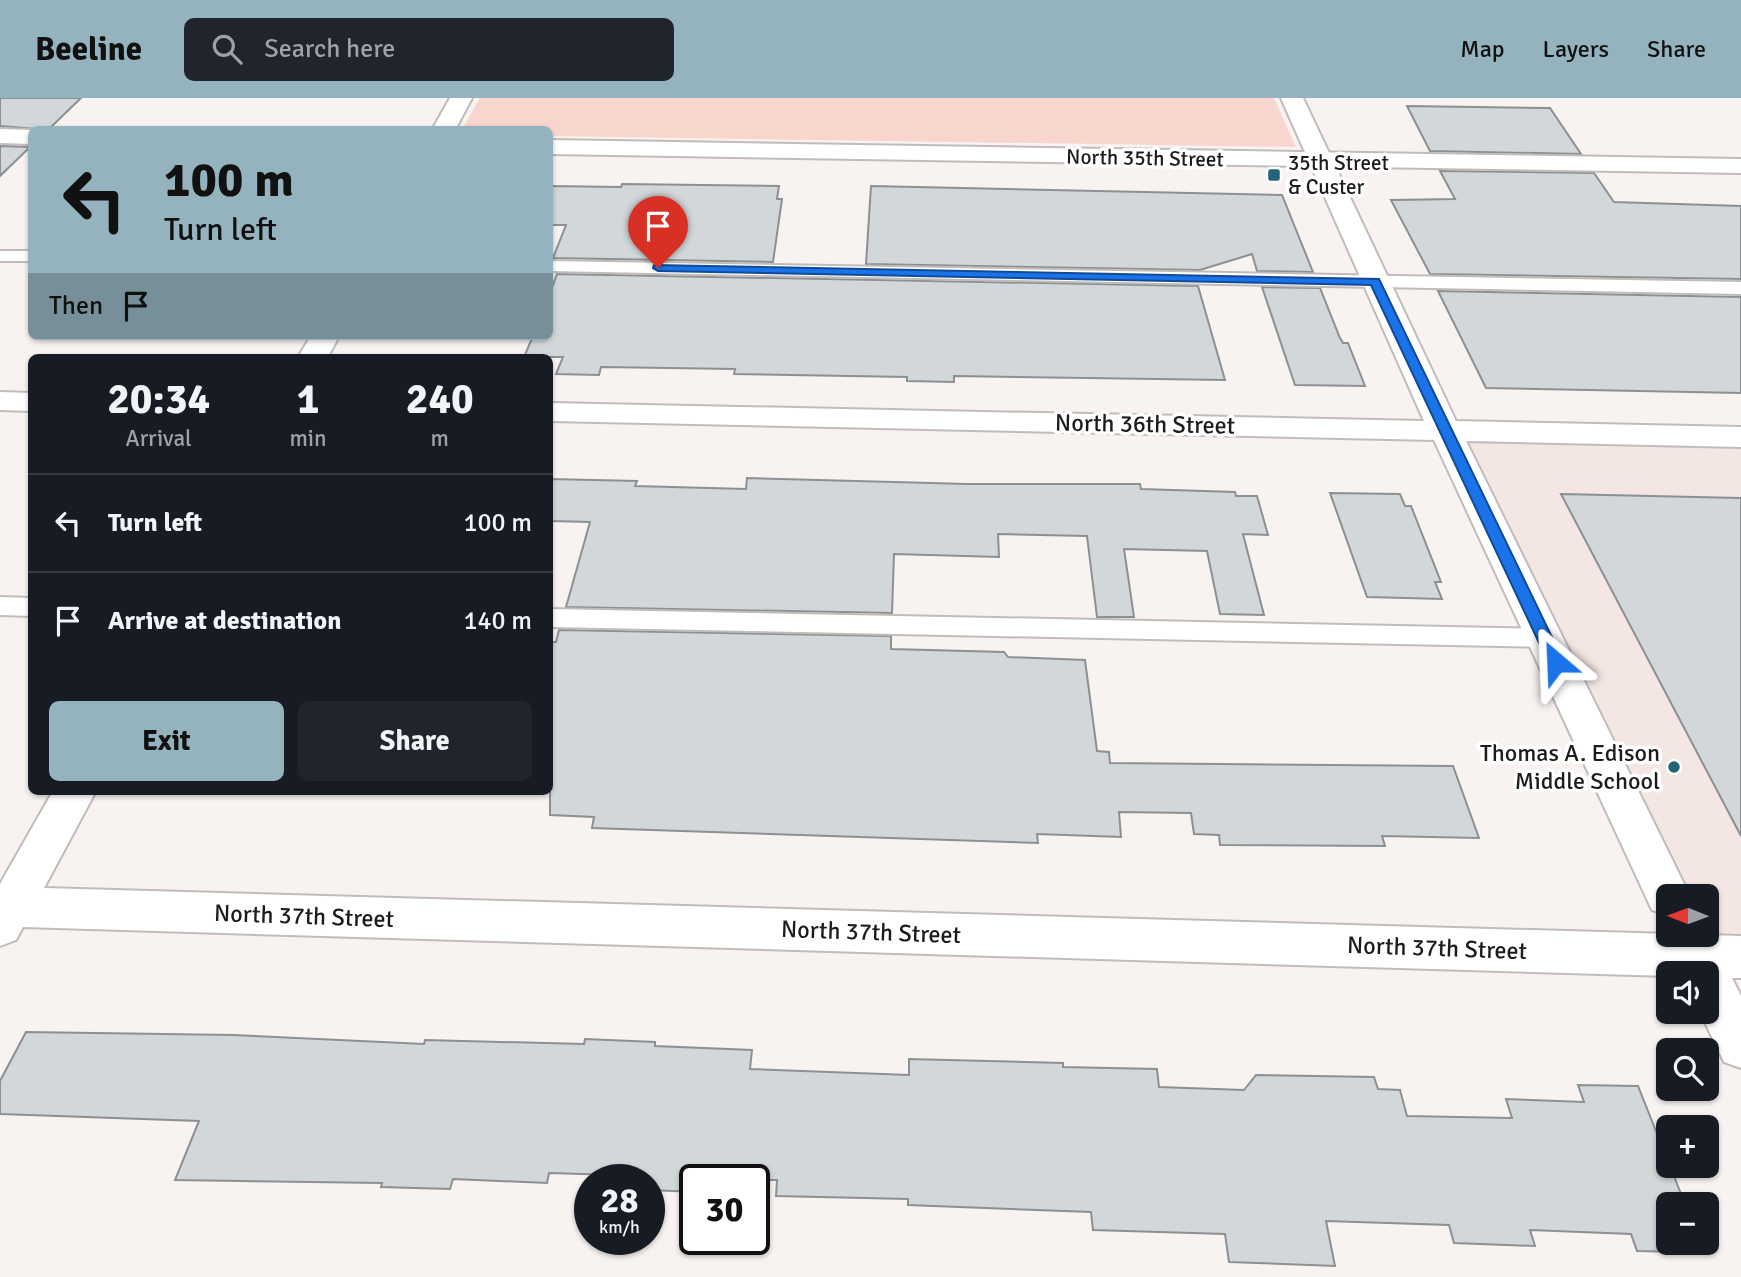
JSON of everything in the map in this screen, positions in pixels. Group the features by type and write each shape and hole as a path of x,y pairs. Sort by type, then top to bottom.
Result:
{"street":[{"path":"445,126 461,98"},
{"path":"1292,98 1444,430 1662,884"},
{"path":"0,136 28,137"},
{"name":"North 35th Street","path":"553,147 1741,166"},
{"path":"0,401 28,402"},
{"name":"North 36th Street","path":"553,412 1741,437"},
{"path":"4,914 73,795"},
{"name":"North 37th Street","path":"4,914 1699,959 1741,957"},
{"path":"1699,959 1741,1045"}],"lane":[{"path":"0,256 28,256"},
{"path":"553,266 1741,288"},
{"path":"0,606 28,607"},
{"path":"553,618 1545,638"}],"shaded area":[{"path":"480,98 1274,98 1296,147 553,136 553,126 464,126"},
{"name":"Thomas A. Edison Middle School","path":"1444,430 1741,437 1741,957 1716,947 1719,947 1719,884 1662,884"}],"building":[{"path":"0,98 81,98 52,126 28,126 28,128 0,126"},
{"path":"1407,106 1550,108 1581,154 1430,151"},
{"path":"0,146 28,147 28,149 0,176"},
{"path":"1440,171 1594,173 1614,202 1741,206 1741,279 1430,274 1391,200 1455,199"},
{"path":"622,184 779,186 777,199 782,199 773,262 553,258 566,225 553,225 553,186 621,187"},
{"path":"871,186 1282,195 1313,272 1257,271 1252,254 1200,270 866,264"},
{"path":"557,274 1198,286 1225,380 954,376 954,382 907,381 907,377 734,374 735,369 601,367 599,375 556,374 563,357 553,357 553,354 525,354 531,340 553,340 553,285"},
{"path":"1262,287 1320,288 1340,338 1343,343 1348,343 1365,386 1295,385"},
{"path":"1438,291 1741,297 1741,393 1486,388"},
{"path":"747,478 968,484 1140,484 1141,489 1235,492 1236,496 1257,496 1268,535 1243,534 1264,615 1220,614 1207,551 1124,549 1134,617 1097,617 1087,536 998,534 999,557 894,554 892,613 566,607 590,522 553,521 553,479 637,481 635,486 746,489"},
{"path":"1330,493 1400,494 1405,506 1411,506 1441,582 1435,582 1442,599 1367,597"},
{"path":"1561,494 1741,498 1741,836"},
{"path":"559,630 891,636 891,649 1004,652 1008,657 1085,660 1097,751 1109,752 1110,763 1453,766 1479,838 1382,836 1385,846 1220,845 1219,835 1194,834 1191,813 1119,812 1121,837 1037,834 1038,843 592,828 594,817 550,815 550,795 553,795 553,642 556,642"},
{"path":"26,1032 233,1035 424,1044 425,1040 584,1044 585,1039 655,1042 655,1046 752,1050 750,1069 909,1075 909,1059 1063,1063 1063,1067 1157,1069 1159,1087 1244,1090 1256,1075 1374,1077 1378,1089 1400,1090 1407,1116 1512,1118 1506,1099 1584,1102 1578,1085 1638,1086 1656,1131 1656,1178 1675,1178 1680,1192 1656,1192 1656,1251 1637,1251 1631,1234 1530,1230 1535,1246 1454,1243 1449,1225 1326,1221 1335,1266 1229,1262 1225,1234 1093,1230 1091,1212 908,1205 908,1199 776,1196 777,1180 770,1180 770,1164 679,1164 679,1191 665,1191 665,1164 574,1164 574,1174 549,1173 547,1183 453,1179 450,1189 381,1187 382,1183 175,1180 199,1121 0,1114 0,1081"}],"place":[{"name":"35th Street & Custer","path":"1274,175"},
{"name":"Thomas A. Edison Middle School","path":"1674,767"}],"route":[{"path":"658,268 1375,281 1556,662"}]}
